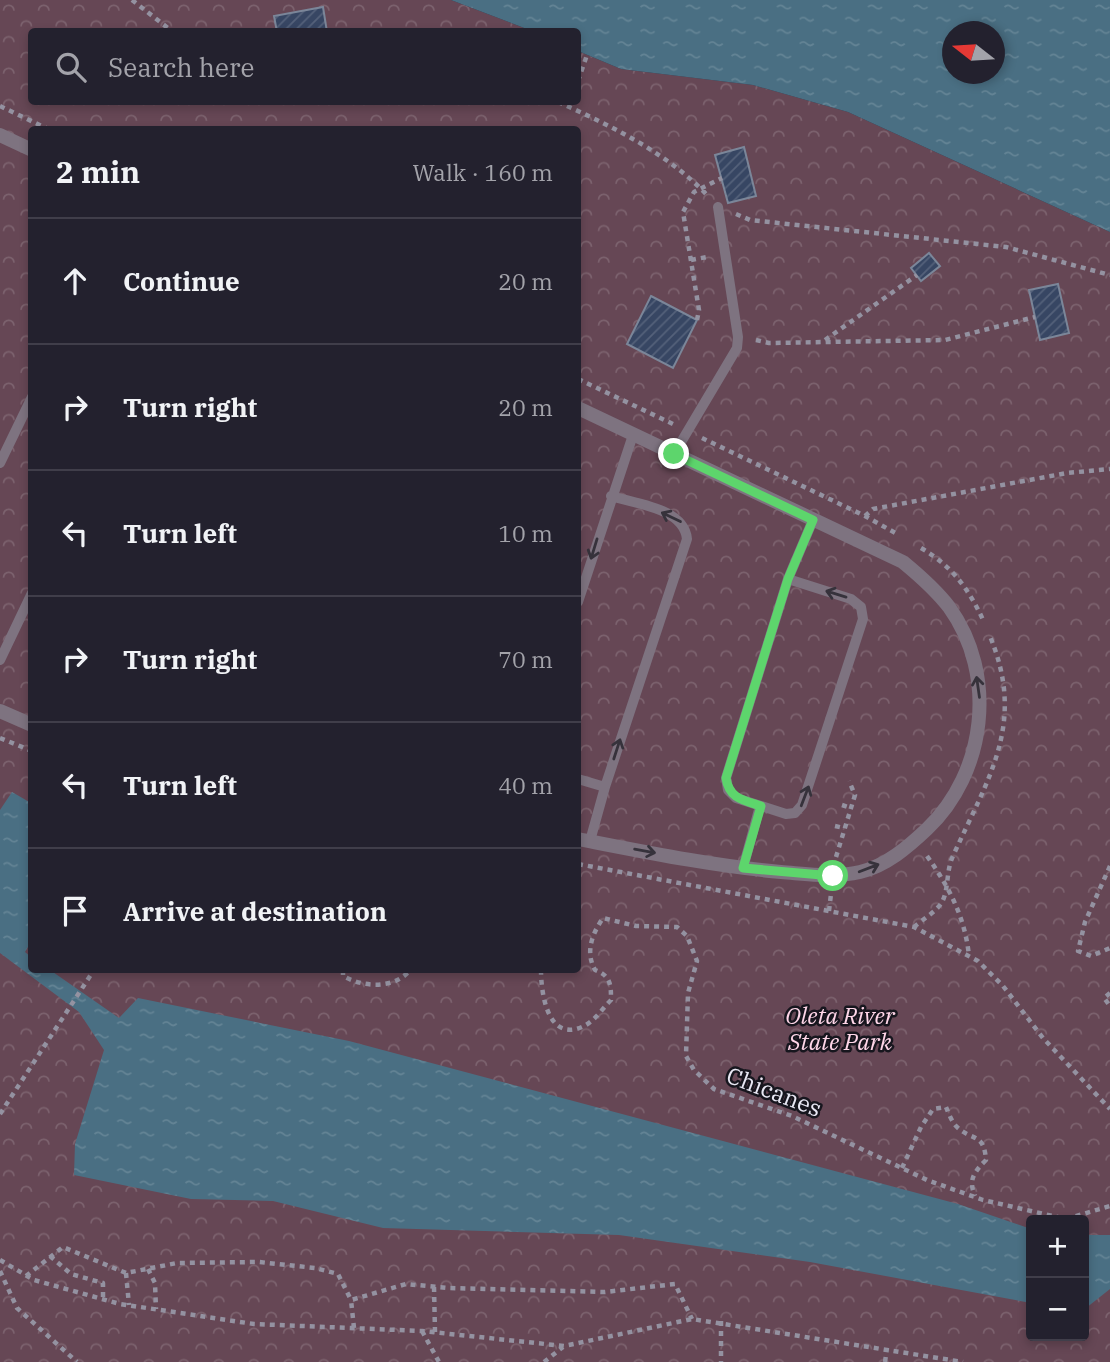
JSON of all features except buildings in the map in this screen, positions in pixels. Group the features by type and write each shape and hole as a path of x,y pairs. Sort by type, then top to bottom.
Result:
{"street":[{"path":"0,135 28,148"},
{"path":"581,409 903,562 928,582 960,626 976,669 981,707 976,743 964,777 943,814 915,840 886,861 863,871 833,876 743,868 584,840"},
{"path":"0,711 28,723"}],"lane":[{"path":"674,454 737,348 738,337 718,207"},
{"path":"0,463 28,405"},
{"path":"581,592 633,435"},
{"path":"584,840 605,787 687,539 686,527 677,517 611,496"},
{"path":"788,579 851,599 861,607 863,619 802,805 795,813 786,814 736,798 728,790 726,778 788,579 813,520"},
{"path":"2,652 28,601"},
{"path":"581,780 605,787"},
{"path":"743,868 761,806"}],"path":[{"path":"132,0 168,28"},
{"path":"581,72 587,55"},
{"path":"571,105 678,168 718,207 750,220 1006,247 1110,275"},
{"path":"0,106 42,126"},
{"path":"697,320 699,310 683,212 687,200 699,188 722,178"},
{"path":"691,260 724,255"},
{"path":"824,340 917,275"},
{"path":"753,339 769,342 945,340 1035,317"},
{"path":"841,533 873,509 972,489 1110,469"},
{"path":"0,738 28,749"},
{"path":"834,868 855,794 849,781"},
{"path":"842,805 851,807"},
{"path":"835,826 844,828"},
{"path":"915,840 946,882 967,935 969,957"},
{"path":"581,865 914,927 978,961 1003,986 1043,1038 1110,1109"},
{"path":"1110,866 1085,922 1078,951 1091,956 1110,948"},
{"name":"Chicanes","path":"541,973 542,998 550,1017 559,1026 572,1029 582,1027 611,1000 611,982 604,974 595,970 589,958 595,929 603,918 636,926 677,928 687,936 697,961 688,993 686,1056 694,1070 714,1089 792,1116 902,1168 975,1197 1066,1219 1110,1206"},
{"path":"0,1114 92,973"},
{"path":"342,973 342,976 353,982 371,985 392,983 406,973"},
{"path":"1110,993 1104,998 1110,1006"},
{"path":"902,1168 921,1127 933,1109 946,1107 958,1128 977,1137 985,1148 986,1160 974,1172 970,1186 975,1197"},
{"path":"26,1276 63,1247 127,1273 177,1262 259,1262 315,1268 338,1274 351,1300 354,1328"},
{"path":"50,1255 71,1274 103,1283 103,1299"},
{"path":"0,1260 26,1276 103,1299 254,1324 422,1331 564,1346 692,1318 963,1362"},
{"path":"148,1269 155,1283 156,1309"},
{"path":"0,1271 17,1308 77,1362"},
{"path":"127,1273 129,1305"},
{"path":"351,1300 406,1284 605,1292 674,1284 692,1318"},
{"path":"434,1287 435,1332"},
{"path":"721,1321 721,1362"},
{"path":"422,1331 439,1362"},
{"path":"548,1361 564,1346"},
{"path":"885,1362 887,1348"}],"green space":[{"name":"Oleta River State Park","path":"0,0 451,0 524,28 28,28 28,105 581,105 581,52 621,69 753,85 848,112 1110,232 1110,1362 0,1362"}],"water":[{"path":"451,0 1110,0 1110,232 848,112 753,85 621,69 581,52 581,28 524,28"},
{"path":"12,792 28,801 28,947 25,952 28,954 28,973 54,973 119,1018 138,998 349,1041 958,1204 1026,1227 1026,1302 810,1262 619,1235 383,1228 273,1201 191,1199 74,1175 75,1144 104,1050 79,1012 0,953 0,810"},
{"path":"1089,1235 1110,1235 1110,1289 1089,1306"}],"route":[{"path":"674,454 813,520 800,544 788,579 726,778 728,790 736,798 761,806 743,868 833,876"}]}
